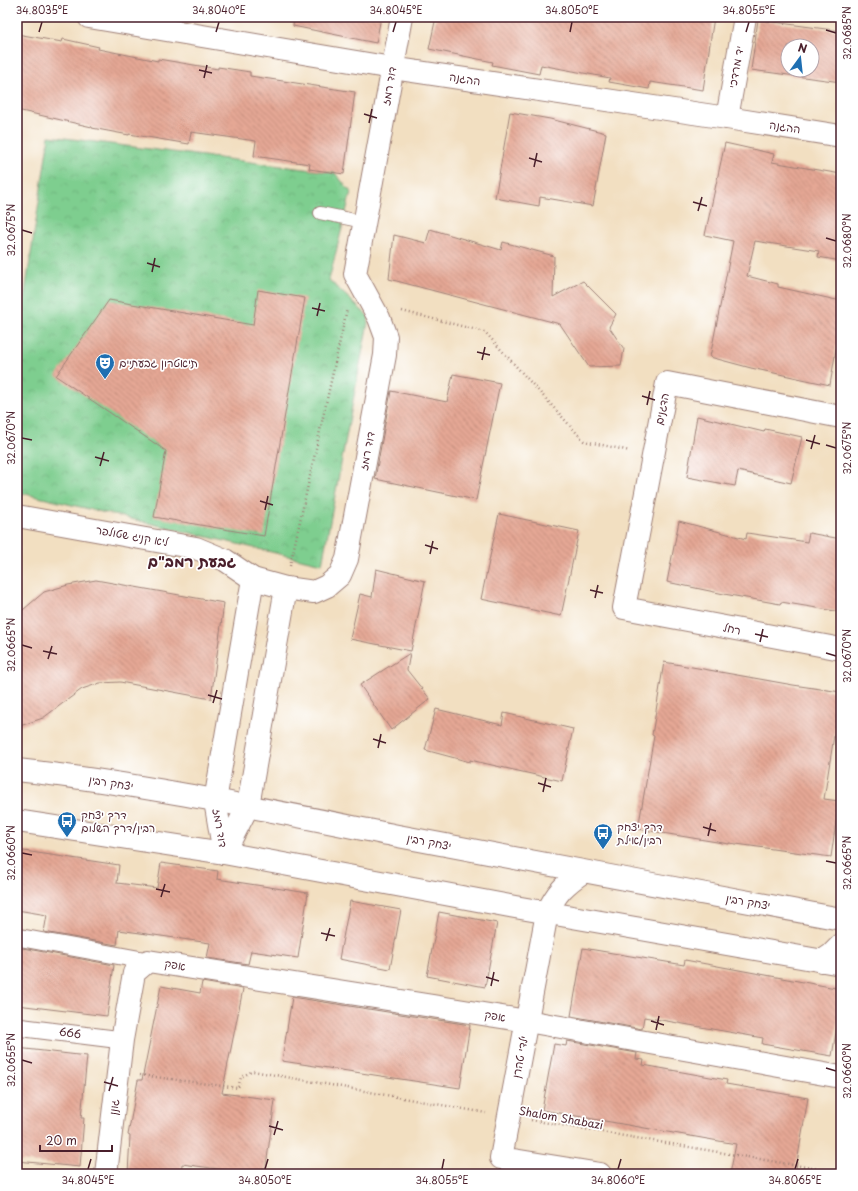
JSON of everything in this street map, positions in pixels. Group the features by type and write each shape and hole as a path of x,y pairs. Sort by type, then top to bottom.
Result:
{"street":[{"name":"ההגנה","path":"89,17 392,68 841,136"},
{"name":"דוד רמז","path":"224,853 248,806 286,588 314,592 327,586 340,575 347,559 385,355 386,337 379,318 355,274 402,17"},
{"name":"יד מרדכי","path":"727,118 745,17"},
{"name":"הדגנים","path":"624,608 668,383 841,417"},
{"name":"ליא קניג שטולפר","path":"17,516 196,548 225,560 253,579 286,588"},
{"name":"דוד רמז","path":"224,853 215,801 253,579"},
{"name":"רחל","path":"624,608 841,649"},
{"name":"יצחק רבין","path":"17,770 248,806 583,872 841,919"},
{"path":"17,820 224,853 547,913 832,963 831,955 841,944"},
{"name":"ילדי טהרן","path":"583,872 561,888 552,901 547,913 501,1158 600,1174"},
{"name":"אפק","path":"17,937 148,961 527,1021 841,1077"},
{"name":"אפק","path":"122,1040 134,973 148,961"},
{"name":"666","path":"17,1027 122,1040"},
{"name":"גונן","path":"106,1174 122,1040"}],"lane":[{"path":"320,213 364,222"}],"path":[{"path":"286,588 355,274"},
{"path":"398,310 484,332 584,441 633,452"},
{"name":"Shalom Shabazi","path":"137,1075 238,1088 240,1077 253,1071 509,1117 841,1173"},
{"path":"820,1174 821,1170"}],"green space":[{"path":"49,136 335,173 351,192 329,280 369,317 322,564 17,492 17,345"}],"building":[{"path":"294,17 381,17 376,43 293,26"},
{"path":"436,17 714,17 703,90 650,82 649,89 609,82 610,78 541,65 539,74 492,65 493,62 429,49"},
{"path":"758,20 841,31 841,82 811,78 820,78 820,38 780,38 780,74 751,70"},
{"path":"17,34 62,42 63,39 99,47 98,49 158,61 158,59 218,69 218,67 250,72 250,76 355,92 344,174 309,169 310,164 254,156 256,141 191,132 189,144 92,128 17,110"},
{"path":"510,112 550,119 606,133 593,206 540,197 539,206 495,198"},
{"path":"725,143 774,154 772,162 841,174 841,261 818,257 819,251 755,241 747,276 778,284 778,287 841,301 841,320 830,385 751,368 710,357 733,241 705,235"},
{"path":"430,229 501,250 503,242 554,256 553,297 583,281 616,314 609,327 624,349 621,366 589,367 560,324 389,279 394,235 426,243"},
{"path":"258,290 305,298 264,536 154,517 166,451 56,376 109,300 253,325"},
{"path":"453,374 500,383 476,500 375,479 391,391 447,402"},
{"path":"697,416 764,432 765,429 802,437 791,483 738,471 735,486 687,477"},
{"path":"499,514 579,531 561,616 481,599"},
{"path":"679,521 746,539 747,533 807,542 809,533 841,539 841,612 781,602 780,604 667,582"},
{"path":"376,569 425,581 411,651 350,639 360,594 372,597"},
{"path":"96,580 224,603 211,699 120,682 100,683 82,689 43,718 17,727 17,615 44,592 68,585"},
{"path":"410,653 407,670 430,699 391,730 360,685"},
{"path":"664,662 841,692 824,799 839,801 831,857 729,844 638,829 654,736 652,735"},
{"path":"436,709 502,725 504,713 573,729 562,781 470,760 470,762 425,750"},
{"path":"17,850 119,865 117,883 157,888 161,863 218,871 217,879 308,893 298,958 251,951 248,964 207,958 210,943 119,930 117,945 44,932 47,915 17,910"},
{"path":"350,901 401,910 390,969 339,959"},
{"path":"439,912 497,923 485,987 427,976"},
{"path":"17,947 114,965 107,1016 17,1005"},
{"path":"583,948 684,965 685,960 841,989 841,1002 832,1056 762,1044 763,1038 644,1017 642,1029 571,1016"},
{"path":"202,982 243,989 222,1093 275,1100 265,1174 254,1174 182,1164 181,1174 128,1174 130,1136 128,1135 138,1080 142,1080 161,986 200,993"},
{"path":"292,997 470,1025 460,1088 282,1061"},
{"path":"567,1041 637,1053 636,1059 644,1060 643,1065 727,1080 726,1084 808,1098 795,1174 730,1174 736,1144 542,1110 554,1044 566,1046"},
{"path":"17,1048 87,1056 81,1118 84,1118 80,1167 17,1161"}],"place":[{"name":"תיאטרון גבעתיים","path":"105,380"},
{"name":"דרך יצחק רבין/דרך השלום","path":"67,838"},
{"name":"דרך יצחק רבין/אילת","path":"603,850"}],"district":[{"name":"גבעת רמב\"ם","path":"192,562"}]}
